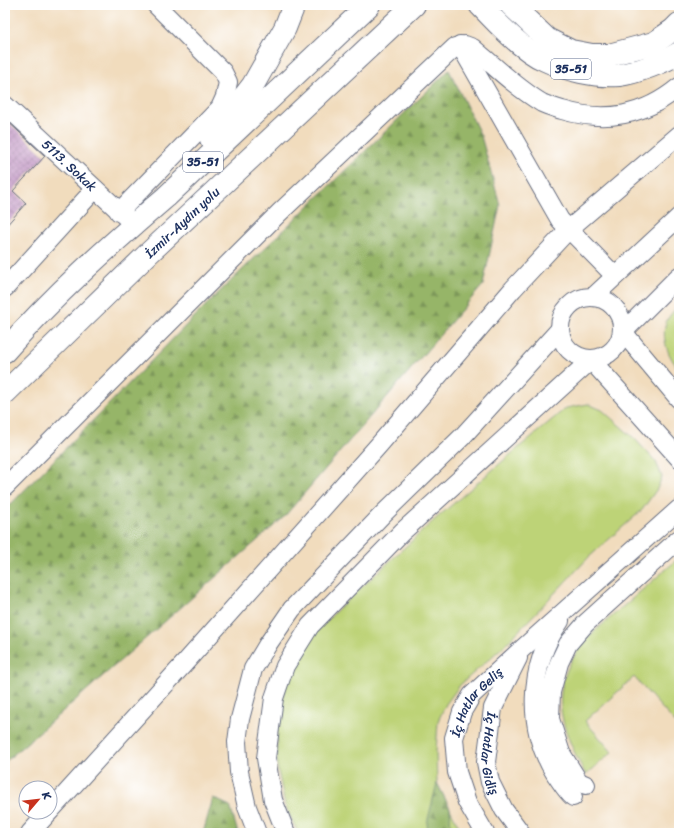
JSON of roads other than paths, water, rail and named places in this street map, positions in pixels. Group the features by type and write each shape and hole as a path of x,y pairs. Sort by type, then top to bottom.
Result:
{"highway":[{"path":"166,197 253,85 285,28 294,5"},
{"name":"35-51","path":"5,351 126,218 166,197 369,5"},
{"name":"İzmir-Aydın yolu","path":"5,393 149,252 414,5"},
{"name":"35-51","path":"480,5 523,46 544,60 568,68 593,74 619,75 647,68 667,60 679,53"},
{"path":"512,5 547,39 571,51 592,55 609,55 654,43 679,24"}],"street":[{"path":"126,218 220,108 225,97 228,82 223,72 156,5"},
{"path":"5,486 279,213 455,47 465,44 473,48 519,88 544,104 577,114 598,117 630,114 656,104 679,87"},
{"path":"460,45 560,220 570,228 615,276"},
{"name":"5113. Sokak","path":"5,105 126,218"},
{"path":"58,801 188,659 378,446 513,289 570,228 679,135"},
{"path":"5,288 96,190"},
{"path":"592,297 679,217"},
{"path":"622,332 679,276"},
{"path":"286,833 273,800 266,758 274,698 285,666 310,626 402,532 591,360 605,356 614,350 620,342 622,322 618,312 612,304 603,299 592,297 582,298 573,302 566,310 560,329 562,339 568,348 576,355 591,360 679,458"},
{"path":"256,833 245,800 239,772 237,742 240,719 253,669 268,644 292,609 383,514 462,437 560,329"},
{"path":"622,332 679,398"},
{"path":"572,797 551,766 542,749 534,700 537,676 543,653 553,631 573,603 679,509"},
{"path":"586,785 579,782 561,754 550,719 551,692 559,663 568,644 586,623 679,539"},
{"name":"İç Hatlar Geliş","path":"485,833 467,802 457,772 454,738 462,712 472,695 573,603"},
{"name":"İç Hatlar Gidiş","path":"521,833 504,810 490,782 486,762 493,708 523,648"},
{"path":"30,833 41,820"}]}
